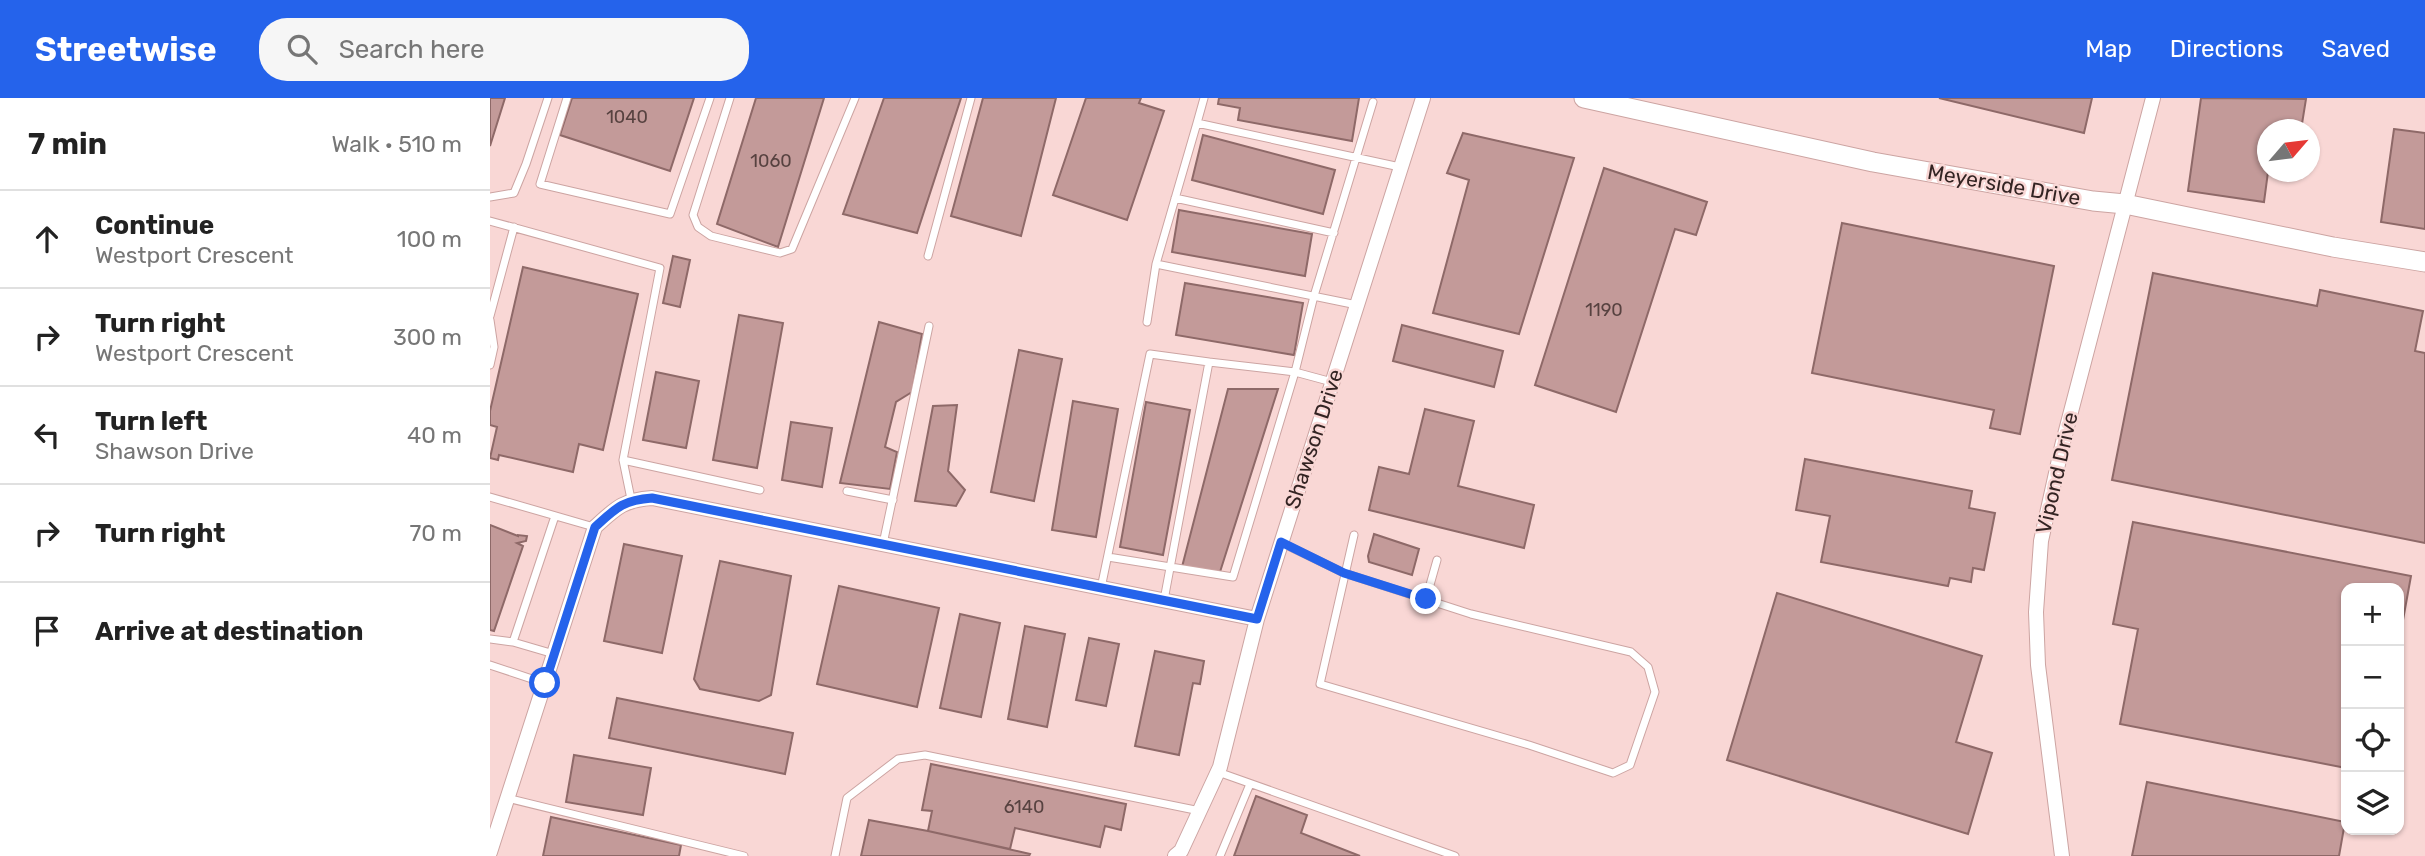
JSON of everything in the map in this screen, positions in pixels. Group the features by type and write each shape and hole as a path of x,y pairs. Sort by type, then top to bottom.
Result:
{"street":[{"name":"Shawson Drive","path":"1175,856 1181,851 1217,772 1257,619 1423,98"},
{"name":"Meyerside Drive","path":"1584,98 1872,162 2093,201 2125,204 2333,247 2425,262"},
{"name":"Vipond Drive","path":"2062,856 2038,664 2036,612 2042,541 2062,446 2153,98"},
{"path":"490,852 496,811 508,798 595,527 631,499 652,498 1257,619"}],"lane":[{"path":"490,197 514,193 548,98"},
{"path":"567,98 540,184 670,214 710,98"},
{"path":"730,98 693,215 698,227 711,236 780,253 792,249 855,98"},
{"path":"928,256 971,98"},
{"path":"1147,322 1156,264 1204,98"},
{"path":"1108,557 1233,577 1373,102"},
{"path":"1198,123 1401,168"},
{"path":"1175,198 1334,233"},
{"path":"490,221 660,268 623,460 631,499"},
{"path":"490,365 494,347 490,318 514,228"},
{"path":"1156,264 1357,305"},
{"path":"883,544 929,326"},
{"path":"1101,588 1150,354 1294,372 1332,382"},
{"path":"1164,600 1209,362"},
{"path":"623,460 760,490"},
{"path":"847,491 893,500"},
{"path":"490,497 595,527"},
{"path":"513,642 555,516"},
{"path":"1281,542 1344,573 1471,614 1631,652 1648,667 1655,692 1630,765 1613,773 1530,744 1320,684 1344,573 1354,535"},
{"path":"1426,599 1437,560"},
{"path":"490,639 513,642 554,654"},
{"path":"490,665 545,683"},
{"path":"835,856 847,798 898,759 925,755 1200,811"},
{"path":"1217,772 1455,856"},
{"path":"1220,856 1250,784"},
{"path":"508,798 744,856"}],"building":[{"path":"490,98 505,98 490,146"},
{"path":"572,98 694,98 670,171 560,135"},
{"path":"756,98 824,98 778,247 717,224"},
{"path":"884,98 961,98 917,233 843,214"},
{"path":"983,98 1056,98 1021,236 951,216"},
{"path":"1086,98 1141,98 1139,103 1164,111 1127,220 1053,195"},
{"path":"1219,98 1359,98 1352,141 1238,120 1240,108 1218,104"},
{"path":"1939,98 2092,98 2084,133"},
{"path":"2201,98 2306,99 2303,119 2257,119 2257,182 2267,182 2264,202 2188,191"},
{"path":"2394,129 2425,133 2425,229 2381,222"},
{"path":"1463,133 1574,158 1519,334 1433,313 1469,180 1447,173"},
{"path":"1203,135 1335,170 1323,214 1192,180"},
{"path":"1604,168 1707,202 1696,235 1675,229 1616,412 1535,385"},
{"path":"1179,210 1312,234 1305,276 1172,252"},
{"path":"1842,223 2054,266 2020,434 1990,428 1994,410 1812,373"},
{"path":"673,256 690,260 680,307 663,303"},
{"path":"523,267 638,294 603,450 579,444 573,472 499,455 498,460 490,458 497,427 490,425 490,411"},
{"path":"2153,273 2317,306 2320,290 2423,311 2415,351 2425,353 2425,543 2112,480"},
{"path":"1185,283 1303,303 1294,355 1176,335"},
{"path":"739,315 783,323 757,468 713,460"},
{"path":"879,322 922,334 912,392 896,402 885,447 897,452 890,489 840,483"},
{"path":"1402,325 1503,351 1494,387 1393,361"},
{"path":"1019,350 1062,359 1034,501 991,492"},
{"path":"656,372 699,381 686,448 643,440"},
{"path":"1228,389 1278,389 1220,572 1182,567"},
{"path":"1073,401 1118,409 1096,537 1052,530"},
{"path":"1146,402 1190,410 1163,555 1120,547"},
{"path":"957,405 948,471 965,490 956,506 915,501 933,406"},
{"path":"1425,409 1474,421 1458,486 1534,505 1524,548 1369,510 1379,467 1409,474"},
{"path":"791,422 832,428 822,487 782,480"},
{"path":"1805,459 1972,491 1969,508 1995,513 1984,570 1973,568 1971,582 1950,578 1948,586 1821,562 1830,516 1796,510"},
{"path":"2133,522 2411,576 2404,614 2404,583 2341,583 2341,767 2120,724 2138,629 2113,624"},
{"path":"490,525 518,536 527,536 526,541 517,543 523,546 494,631 490,630"},
{"path":"1374,534 1419,549 1412,575 1369,562"},
{"path":"624,544 682,556 662,653 604,641"},
{"path":"720,561 791,576 771,695 759,701 700,689 694,679"},
{"path":"839,586 939,608 917,707 817,684"},
{"path":"1777,593 1982,656 1956,742 1992,753 1968,834 1727,760"},
{"path":"960,614 1000,623 981,717 940,708"},
{"path":"1025,626 1065,634 1047,727 1008,719"},
{"path":"1089,638 1119,644 1106,706 1076,700"},
{"path":"1155,651 1204,661 1200,684 1193,683 1179,755 1135,746"},
{"path":"617,698 793,733 785,774 609,738"},
{"path":"574,755 651,768 643,815 566,802"},
{"path":"931,764 1126,804 1121,830 1105,826 1100,847 1015,828 1010,849 928,831 932,811 922,810"},
{"path":"2147,782 2341,821 2343,835 2339,856 2132,856"},
{"path":"1256,796 1307,815 1301,833 1360,856 1234,856"},
{"path":"551,817 681,845 679,856 543,856"},
{"path":"869,820 928,831 1030,854 861,856"}],"route":[{"path":"545,683 595,527 631,499 652,498 1257,619 1281,542 1344,573 1426,599"}]}
